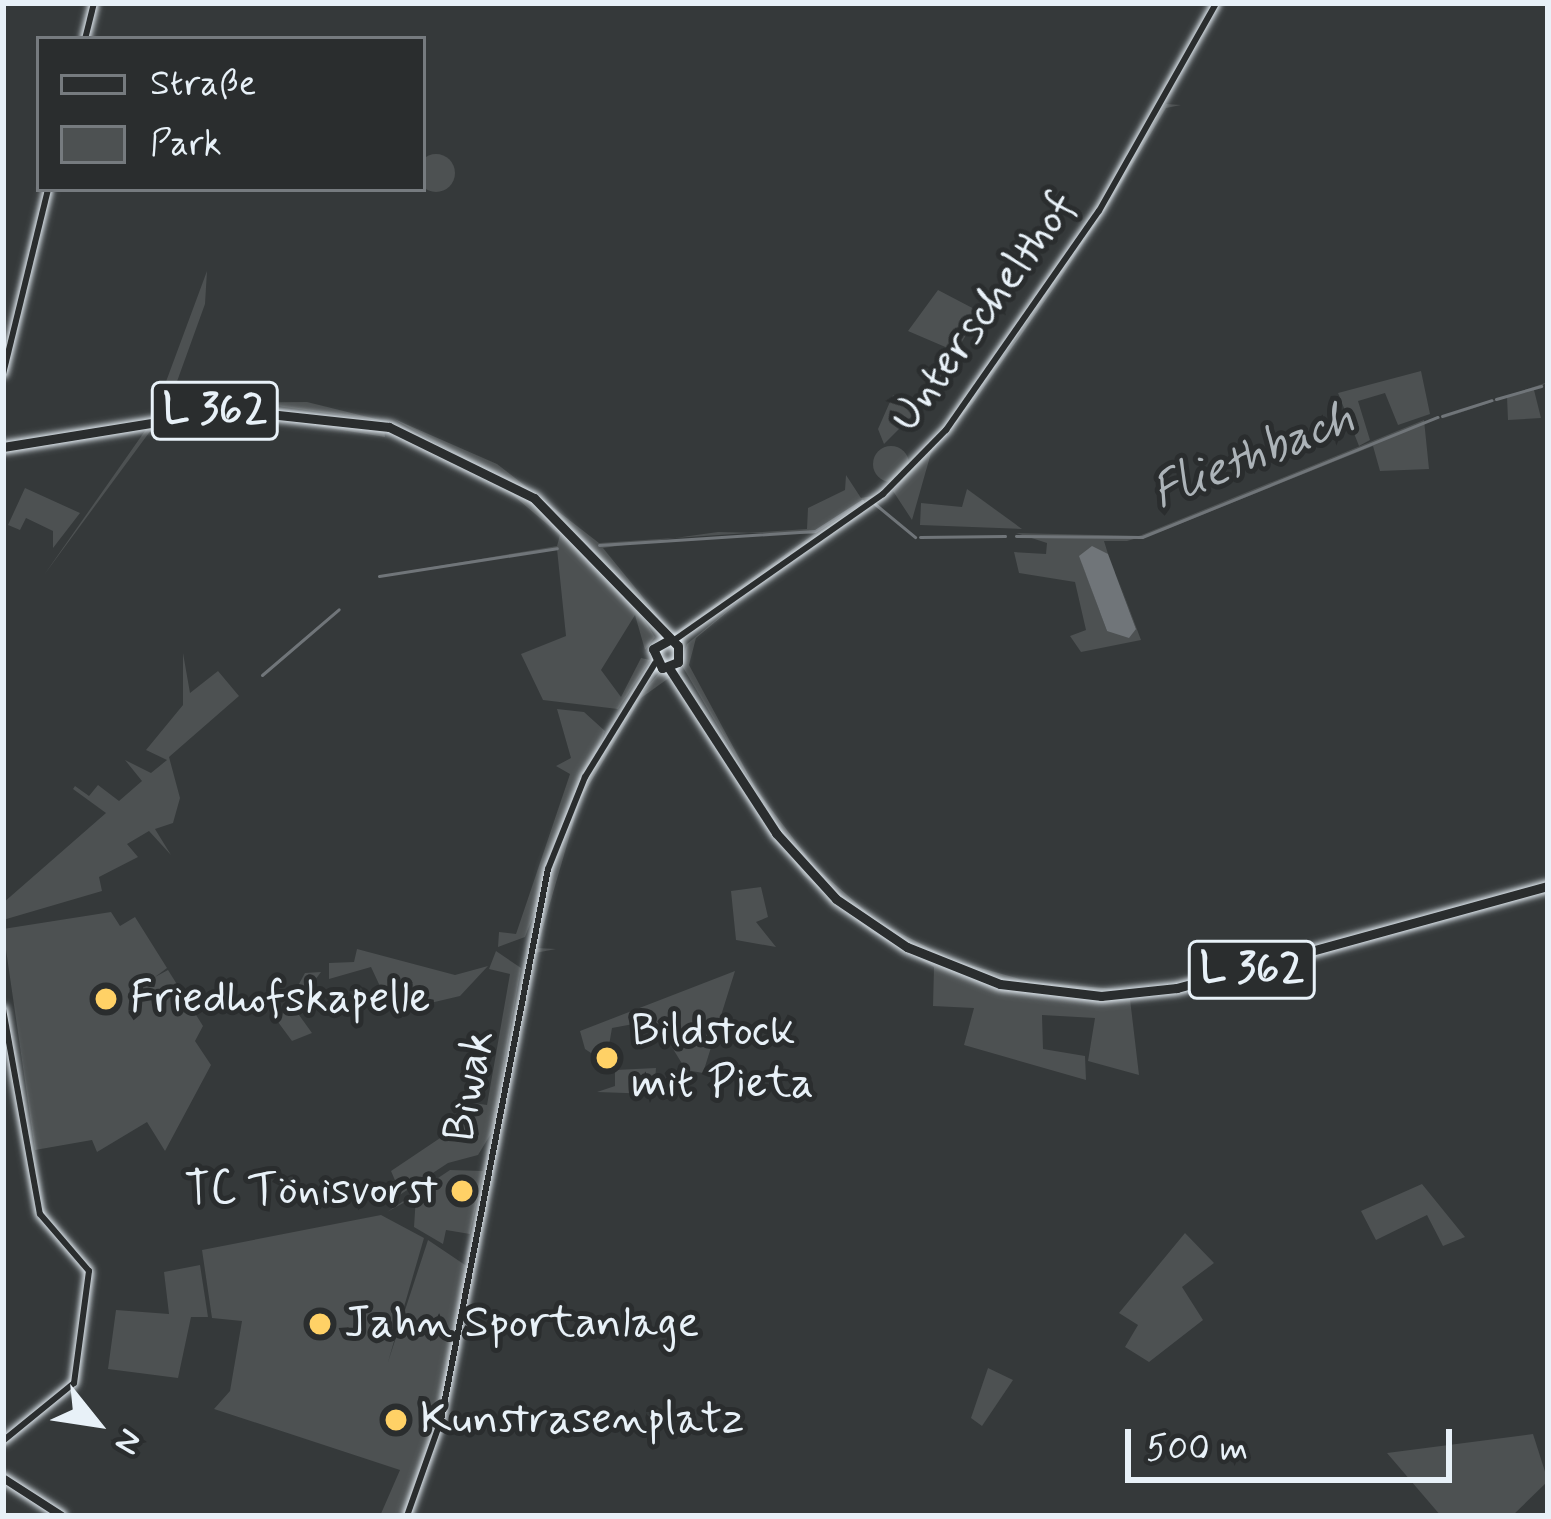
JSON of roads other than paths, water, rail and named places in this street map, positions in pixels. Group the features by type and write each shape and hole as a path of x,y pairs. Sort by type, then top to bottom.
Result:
{"main road":[{"name":"L 362","path":"6,445 232,410 364,420 512,483 630,593 666,641"},
{"path":"662,666 680,656 666,641"},
{"path":"662,666 666,641"},
{"name":"L 362","path":"680,656 716,736"},
{"name":"L 362","path":"662,666 716,736 776,832 836,899 940,963 1047,992 1205,982 1548,886"},
{"path":"3,1478 62,1516"}],"street":[{"path":"86,36 94,3"},
{"name":"Unterschelthof","path":"666,641 708,618 869,505 934,443 1042,300 1165,100 1216,3"},
{"path":"3,374 47,192"},
{"name":"Unterschelthof","path":"680,656 708,618"},
{"name":"Biwak","path":"407,1516 441,1420 548,869 585,777 643,686 662,666"},
{"path":"3,1010 38,1208 83,1264 81,1368 55,1406 3,1441"}],"waterway":[{"name":"Fliethbach","path":"1496,399 1541,386"},
{"name":"Fliethbach","path":"1442,416 1492,400"},
{"name":"Fliethbach","path":"1016,536 1142,537 1438,417"},
{"name":"Fliethbach","path":"599,545 815,531 862,501"},
{"name":"Fliethbach","path":"875,504 915,537"},
{"name":"Fliethbach","path":"920,537 1005,536"},
{"name":"Fliethbach","path":"379,576 557,548"},
{"name":"Fliethbach","path":"262,675 339,609"}],"place":[{"name":"Friedhofskapelle","path":"106,999"},
{"name":"Bildstock mit Pieta","path":"607,1058"},
{"name":"TC Tönisvorst","path":"462,1191"},
{"name":"Jahn Sportanlage","path":"320,1324"},
{"name":"Kunstrasenplatz","path":"396,1420"}]}
